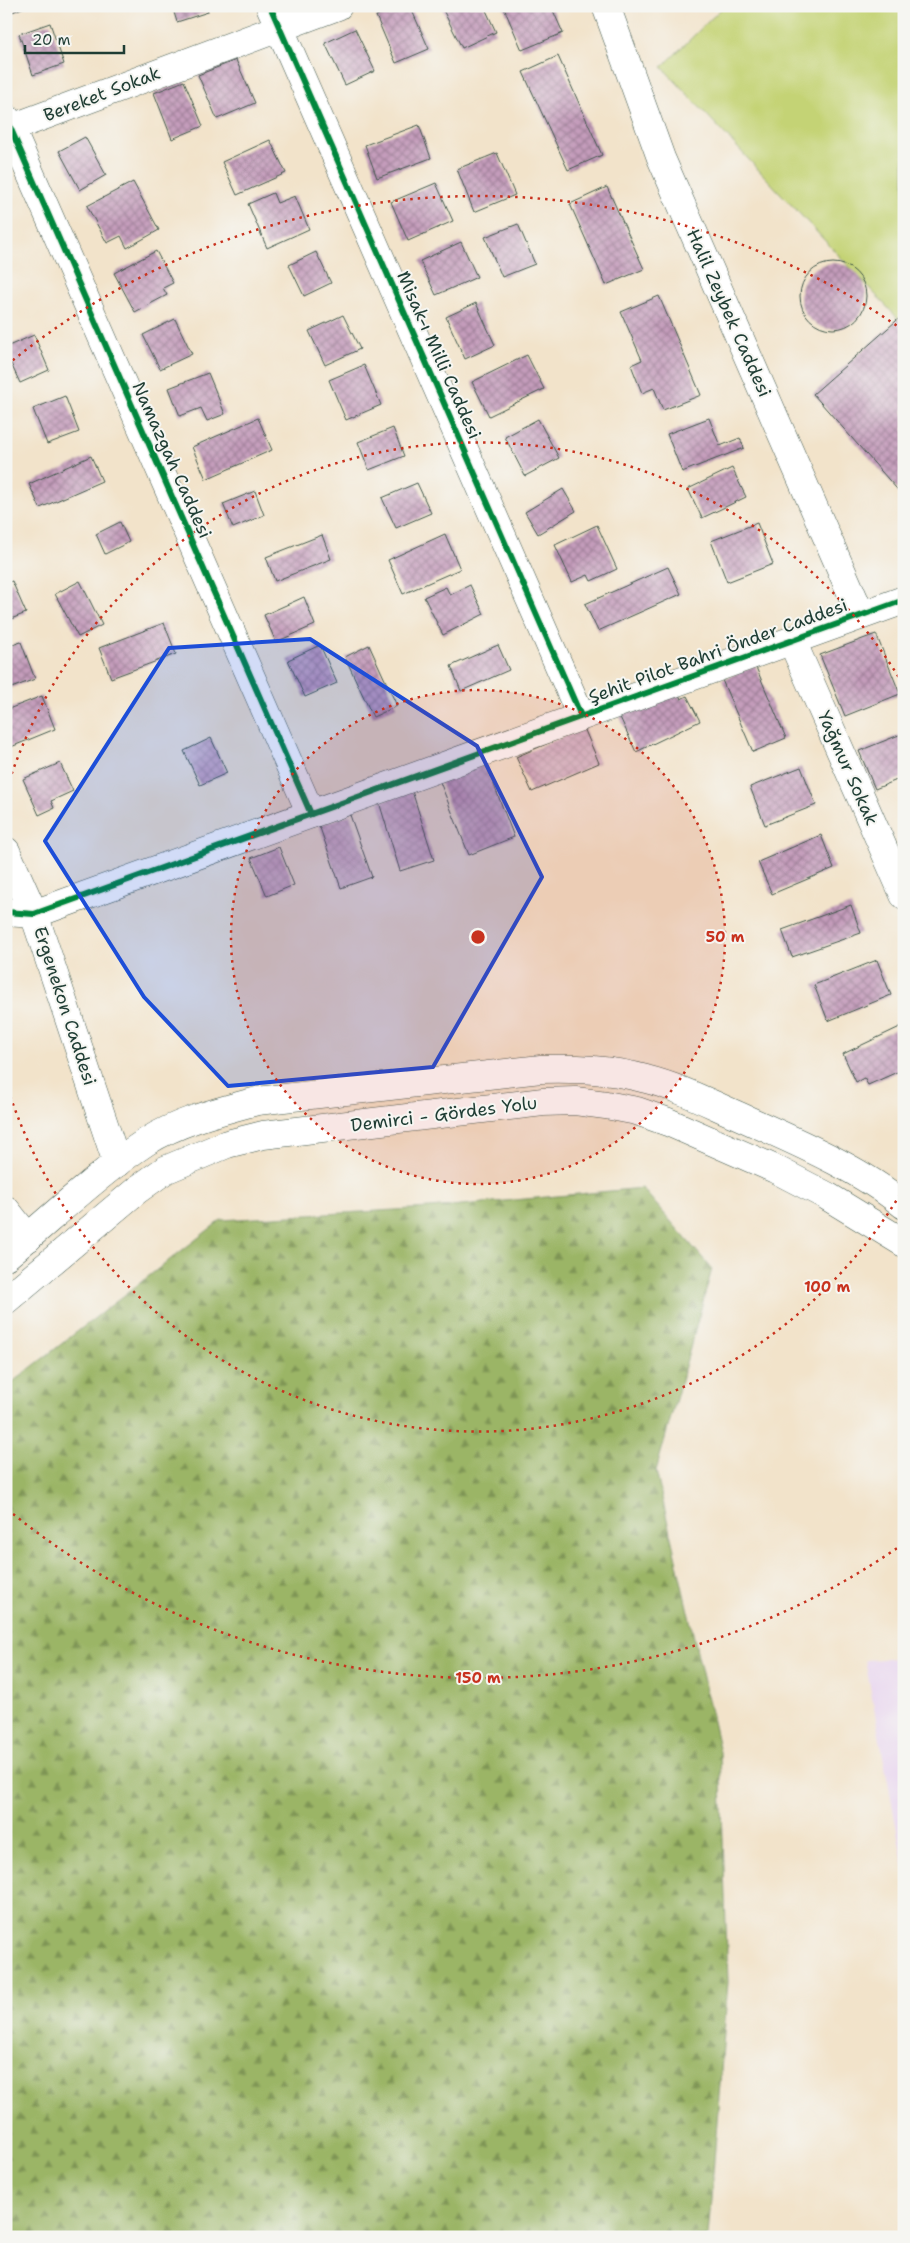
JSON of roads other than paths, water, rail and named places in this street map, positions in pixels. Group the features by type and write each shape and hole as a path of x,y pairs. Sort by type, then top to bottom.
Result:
{"street":[{"name":"Bereket Sokak","path":"8,125 275,17 338,6"},
{"name":"Halil Zeybek Caddesi","path":"606,6 661,158 861,615"},
{"name":"Misak-ı Milli Caddesi","path":"275,17 581,716"},
{"name":"Namazgah Caddesi","path":"8,125 311,814"},
{"name":"Şehit Pilot Bahri Önder Caddesi","path":"34,914 904,600"},
{"name":"Yağmur Sokak","path":"792,640 904,895"},
{"name":"Ergenekon Caddesi","path":"6,851 34,914 117,1163"},
{"path":"6,912 34,914"},
{"name":"Demirci - Gördes Yolu","path":"6,1256 117,1163 147,1142 182,1125 217,1112 257,1102 541,1068 576,1068 611,1072 646,1078 681,1090 798,1143 844,1167 904,1204"},
{"name":"Demirci - Gördes Yolu","path":"6,1300 138,1190 165,1170 227,1144 263,1135 543,1102 575,1101 606,1105 637,1111 668,1122 775,1169 819,1191 904,1243"},
{"path":"6,1210 28,1238"}]}
